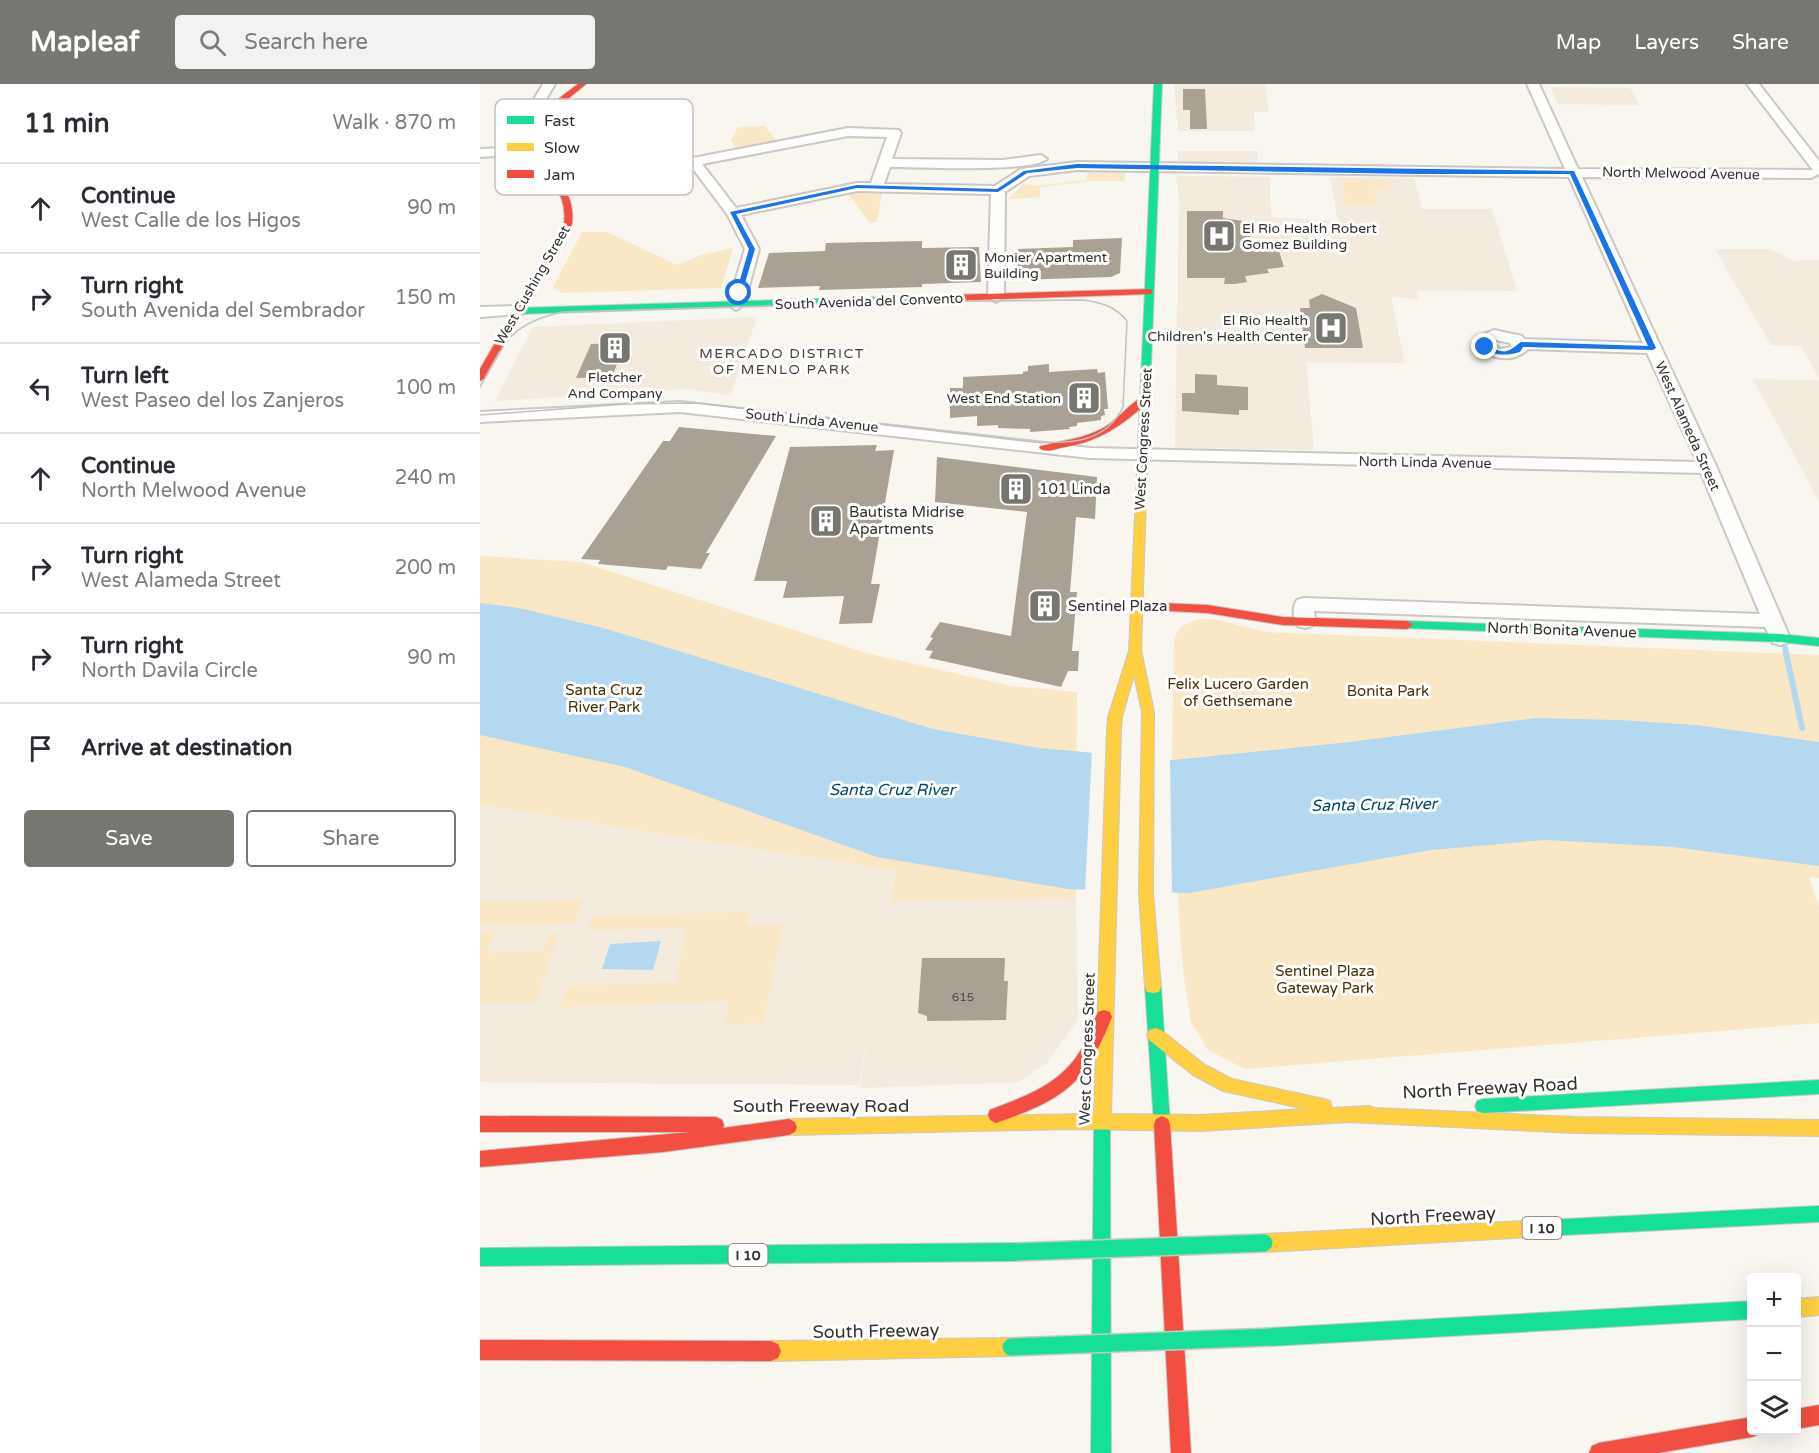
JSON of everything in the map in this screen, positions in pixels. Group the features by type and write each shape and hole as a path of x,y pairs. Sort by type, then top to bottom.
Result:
{"main road":[{"path":"560,99 564,84"},
{"path":"565,99 582,84"},
{"name":"West Congress Street","path":"1158,84 1135,650 1148,712 1146,892 1181,1453"},
{"name":"West Cushing Street","path":"480,378 568,224 573,208 567,195"},
{"name":"South Avenida del Convento","path":"517,311 1149,292"},
{"path":"1044,448 1095,440 1118,426 1145,399"},
{"name":"North Bonita Avenue","path":"1136,606 1208,609 1283,621 1305,621"},
{"name":"North Bonita Avenue","path":"1776,629 1819,642"},
{"name":"West Congress Street","path":"1101,1453 1102,1121 1114,729 1115,717 1135,650"},
{"path":"969,1123 1021,1106 1053,1091 1069,1080 1089,1055 1104,1017"},
{"path":"1155,1035 1189,1064 1229,1086 1310,1101 1345,1114 1575,1125 1819,1128"},
{"name":"North Freeway Road","path":"1162,1124 1819,1087"},
{"name":"South Freeway Road","path":"480,1124 789,1127 1102,1121 1162,1124"},
{"path":"480,1159 663,1144 789,1127"},
{"name":"North Freeway","path":"480,1257 1016,1252 1264,1243 1819,1214"},
{"path":"1801,1308 1819,1306"},
{"name":"South Freeway","path":"480,1350 763,1351 1011,1347 1271,1337 1747,1310"},
{"path":"1801,1418 1819,1415"},
{"path":"1599,1453 1747,1428"}],"street":[{"path":"540,99 549,84"},
{"name":"West Alameda Street","path":"1533,84 1708,468 1776,629"},
{"path":"1753,84 1817,173"},
{"path":"735,305 752,249 733,213 694,162 848,132 895,133 876,187"},
{"path":"480,153 495,152"},
{"path":"884,163 1003,164 1051,158 1069,161 1077,166"},
{"path":"733,213 857,187 998,190 1026,172 1077,166"},
{"name":"North Melwood Avenue","path":"1077,166 1817,173"},
{"path":"996,297 998,190"},
{"name":"South Avenida del Convento","path":"480,312 517,311"},
{"path":"1521,345 1653,348"},
{"name":"South Linda Avenue","path":"480,417 646,406 680,407 1044,448 1142,455"},
{"name":"North Linda Avenue","path":"1142,455 1708,468"},
{"name":"North Bonita Avenue","path":"1305,621 1304,604 1776,629"}],"shaded area":[{"path":"1174,84 1265,84 1269,112 1254,112 1255,131 1178,131"},
{"path":"1550,87 1630,88 1640,105 1558,104"},
{"path":"1178,151 1258,151 1258,162 1177,162"},
{"path":"1176,176 1270,177 1271,217 1338,221 1330,177 1414,178 1422,209 1492,209 1517,291 1417,290 1419,299 1391,297 1405,363 1306,362 1314,450 1175,448 1179,200"},
{"path":"1715,249 1771,249 1792,261 1819,260 1819,378 1801,346 1771,345"},
{"path":"757,317 731,395 685,389 495,401 533,327"},
{"path":"1753,379 1819,380 1819,501"},
{"path":"480,805 896,871 891,901 1076,898 1078,1020 1046,1064 1018,1082 860,1088 868,1035 859,1085 480,1082"}],"green space":[{"path":"765,126 776,141 737,150 731,140 738,127"},
{"path":"1089,169 1126,170 1124,181 1091,181 1040,187 1040,197 1008,199 1023,184 1037,186 1086,180"},
{"path":"1342,179 1389,180 1391,190 1374,190 1377,205 1346,205"},
{"path":"882,193 877,222 870,223 848,194"},
{"path":"582,232 607,232 677,265 701,255 733,248 721,288 562,293 553,287"},
{"name":"Santa Cruz River Park","path":"480,556 581,562 866,653 1011,686 1077,692 1076,898 891,901 896,871 480,805"},
{"path":"1201,619 1213,619 1266,632 1819,655 1819,878 1809,877 1819,908 1819,1023 1245,1069 1208,1050 1191,1022 1183,971 1172,756 1175,636 1184,625"},
{"path":"582,900 574,924 480,925 480,901"},
{"path":"749,912 746,925 783,926 763,1023 725,1024 729,1001 560,1007 568,986 675,982 687,928 588,930 592,916"},
{"path":"495,930 487,953 543,951 549,934 559,934 536,1002 480,1002 480,940 483,931"}],"water":[{"name":"Santa Cruz River","path":"480,603 519,608 607,629 933,729 1039,748 1173,760 1350,742 1535,718 1696,725 1819,742 1819,866 1673,847 1545,840 1431,850 1189,893 1068,889 877,857 625,767 480,735"},
{"path":"661,941 653,970 602,969 610,944"}],"pier":[{"path":"1092,750 1170,756 1172,895 1085,892"}],"building":[{"path":"1183,89 1205,89 1207,129 1190,129 1190,110 1183,110"},
{"name":"El Rio Health Robert Gomez Building","path":"1187,211 1223,211 1223,218 1243,221 1254,249 1278,248 1284,267 1267,269 1269,273 1245,276 1247,282 1235,284 1224,284 1225,278 1187,278"},
{"path":"1122,238 1120,273 1111,277 1014,280 1014,254 1017,254 1018,249 1073,247 1073,240"},
{"name":"Monier Apartment Building","path":"922,241 922,248 979,247 981,282 922,284 922,287 819,290 820,286 758,288 769,253 825,251 826,243"},
{"name":"El Rio Health Children's Health Center","path":"1322,294 1356,308 1363,348 1305,348 1300,308 1310,308 1309,300"},
{"path":"625,343 612,377 576,378 591,344"},
{"name":"West End Station","path":"1049,364 1049,372 1097,369 1098,373 1105,372 1108,409 1104,409 1105,415 1101,416 1101,420 1077,423 1077,426 1069,427 1070,429 1030,432 1030,429 998,428 998,425 977,426 977,416 950,418 950,388 963,388 963,377 1023,374 1028,371 1028,366"},
{"path":"1195,374 1217,375 1217,385 1248,387 1248,410 1239,410 1239,415 1182,411 1182,393 1195,393"},
{"path":"679,427 776,436 706,553 710,553 701,569 668,566 666,570 598,564 600,560 581,559 663,441 670,441"},
{"path":"877,445 875,451 894,450 871,584 880,584 872,623 839,624 844,596 783,598 787,581 754,581 790,447"},
{"path":"937,457 1097,477 1095,519 1076,517 1070,592 1077,592 1072,651 1079,651 1078,671 1068,671 1061,687 929,658 933,651 925,650 940,622 1011,636 1027,512 935,502"},
{"path":"922,958 1005,958 1004,981 1008,981 1006,1020 927,1021 927,1016 918,1013"}],"waterway":[{"path":"1785,648 1802,728"}],"tram line":[{"path":"480,387 511,337 531,322 563,312 895,302 1084,300 1108,306 1127,321 1123,407 1107,428 1085,439 1073,441 1033,442 696,403 626,404 480,415"}],"traffic: fast":[{"path":"1142,469 1158,84"},
{"path":"517,311 915,299"},
{"path":"1407,625 1780,638 1819,642"},
{"path":"1153,987 1162,1124"},
{"path":"1483,1106 1819,1087"},
{"path":"1101,1453 1102,1121"},
{"path":"1546,1228 1819,1214"},
{"path":"1016,1252 1264,1243"},
{"path":"480,1257 1016,1252"},
{"path":"1271,1337 1747,1310"},
{"path":"1011,1347 1271,1337"}],"traffic: slow":[{"path":"1142,469 1135,650 1148,712 1146,892 1153,987"},
{"path":"1102,1121 1114,729 1115,717 1134,653"},
{"path":"1155,1035 1199,1070 1229,1086 1324,1106"},
{"path":"789,1127 1070,1121 1201,1123 1369,1113"},
{"path":"1345,1114 1575,1125 1819,1128"},
{"path":"1264,1243 1546,1228"},
{"path":"1801,1308 1819,1306"},
{"path":"771,1351 1011,1347"}],"traffic: jam":[{"path":"564,99 582,84"},
{"path":"480,378 568,224 568,200 565,195"},
{"path":"915,299 1149,292"},
{"path":"1044,448 1076,442 1100,434 1121,420 1145,399"},
{"path":"1135,606 1207,609 1283,621 1407,625"},
{"path":"996,1115 1036,1100 1065,1082 1086,1056 1104,1017"},
{"path":"480,1124 716,1125"},
{"path":"1162,1124 1181,1453"},
{"path":"480,1159 663,1144 789,1127"},
{"path":"480,1350 771,1351"},
{"path":"1801,1418 1819,1415"},
{"path":"1599,1453 1747,1428"}],"place":[{"name":"El Rio Health Robert Gomez Building","path":"1219,236"},
{"name":"Monier Apartment Building","path":"961,265"},
{"name":"El Rio Health Children's Health Center","path":"1331,328"},
{"name":"Fletcher And Company","path":"615,348"},
{"name":"West End Station","path":"1084,398"},
{"name":"101 Linda","path":"1016,489"},
{"name":"Bautista Midrise Apartments","path":"826,521"},
{"name":"Sentinel Plaza","path":"1045,606"}],"district":[{"name":"MERCADO DISTRICT OF MENLO PARK","path":"782,362"}],"route":[{"path":"739,293 752,249 733,213 857,187 998,190 1026,172 1077,166 1417,172 1572,172 1653,348 1521,345 1518,351 1507,354 1494,352 1485,347"}],"park label":[{"name":"Bonita Park","path":"1388,691"},
{"name":"Felix Lucero Garden of Gethsemane","path":"1238,692"},
{"name":"Sentinel Plaza Gateway Park","path":"1325,980"}]}
